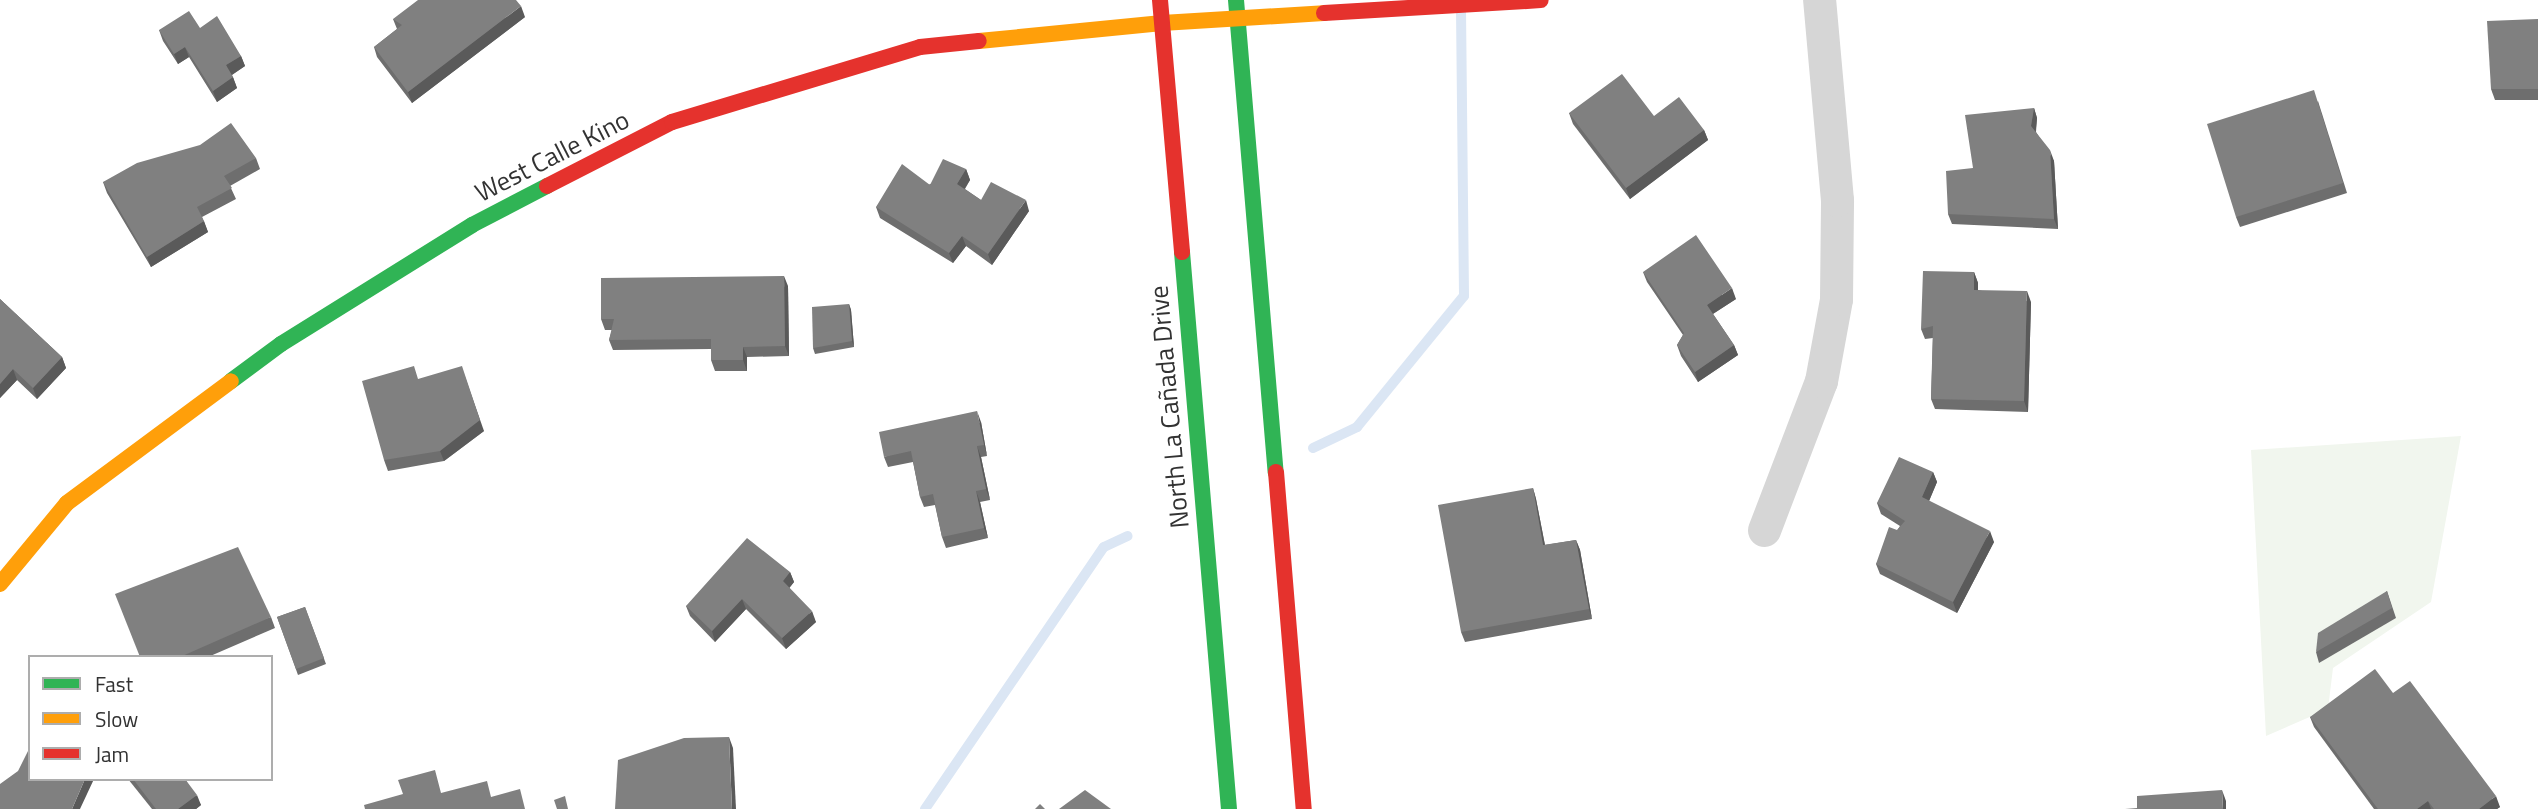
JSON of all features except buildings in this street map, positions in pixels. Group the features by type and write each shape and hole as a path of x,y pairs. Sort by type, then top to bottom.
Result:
{"street":[{"name":"North La Cañada Drive","path":"1160,0 1229,809"},
{"path":"1236,0 1304,809"},
{"name":"West Calle Kino","path":"0,584 67,503 281,344 472,225 672,122 920,47 1162,23 1541,0"},
{"path":"1764,530 1821,381 1836,299 1837,201 1819,0"}],"shaded area":[{"path":"2461,436 2431,602 2333,668 2328,709 2266,736 2251,450"}],"waterway":[{"path":"1313,448 1357,427 1464,296 1461,11"},
{"path":"925,809 1104,547 1128,536"}],"traffic: fast":[{"path":"1236,0 1276,472"},
{"path":"231,381 281,344 472,225 547,186"},
{"path":"1182,252 1229,809"}],"traffic: slow":[{"path":"979,41 1162,23 1324,13"},
{"path":"0,584 67,503 231,381"}],"traffic: jam":[{"path":"1160,0 1182,252"},
{"path":"1324,13 1541,0"},
{"path":"547,186 672,122 920,47 979,41"},
{"path":"1276,472 1304,809"}]}
